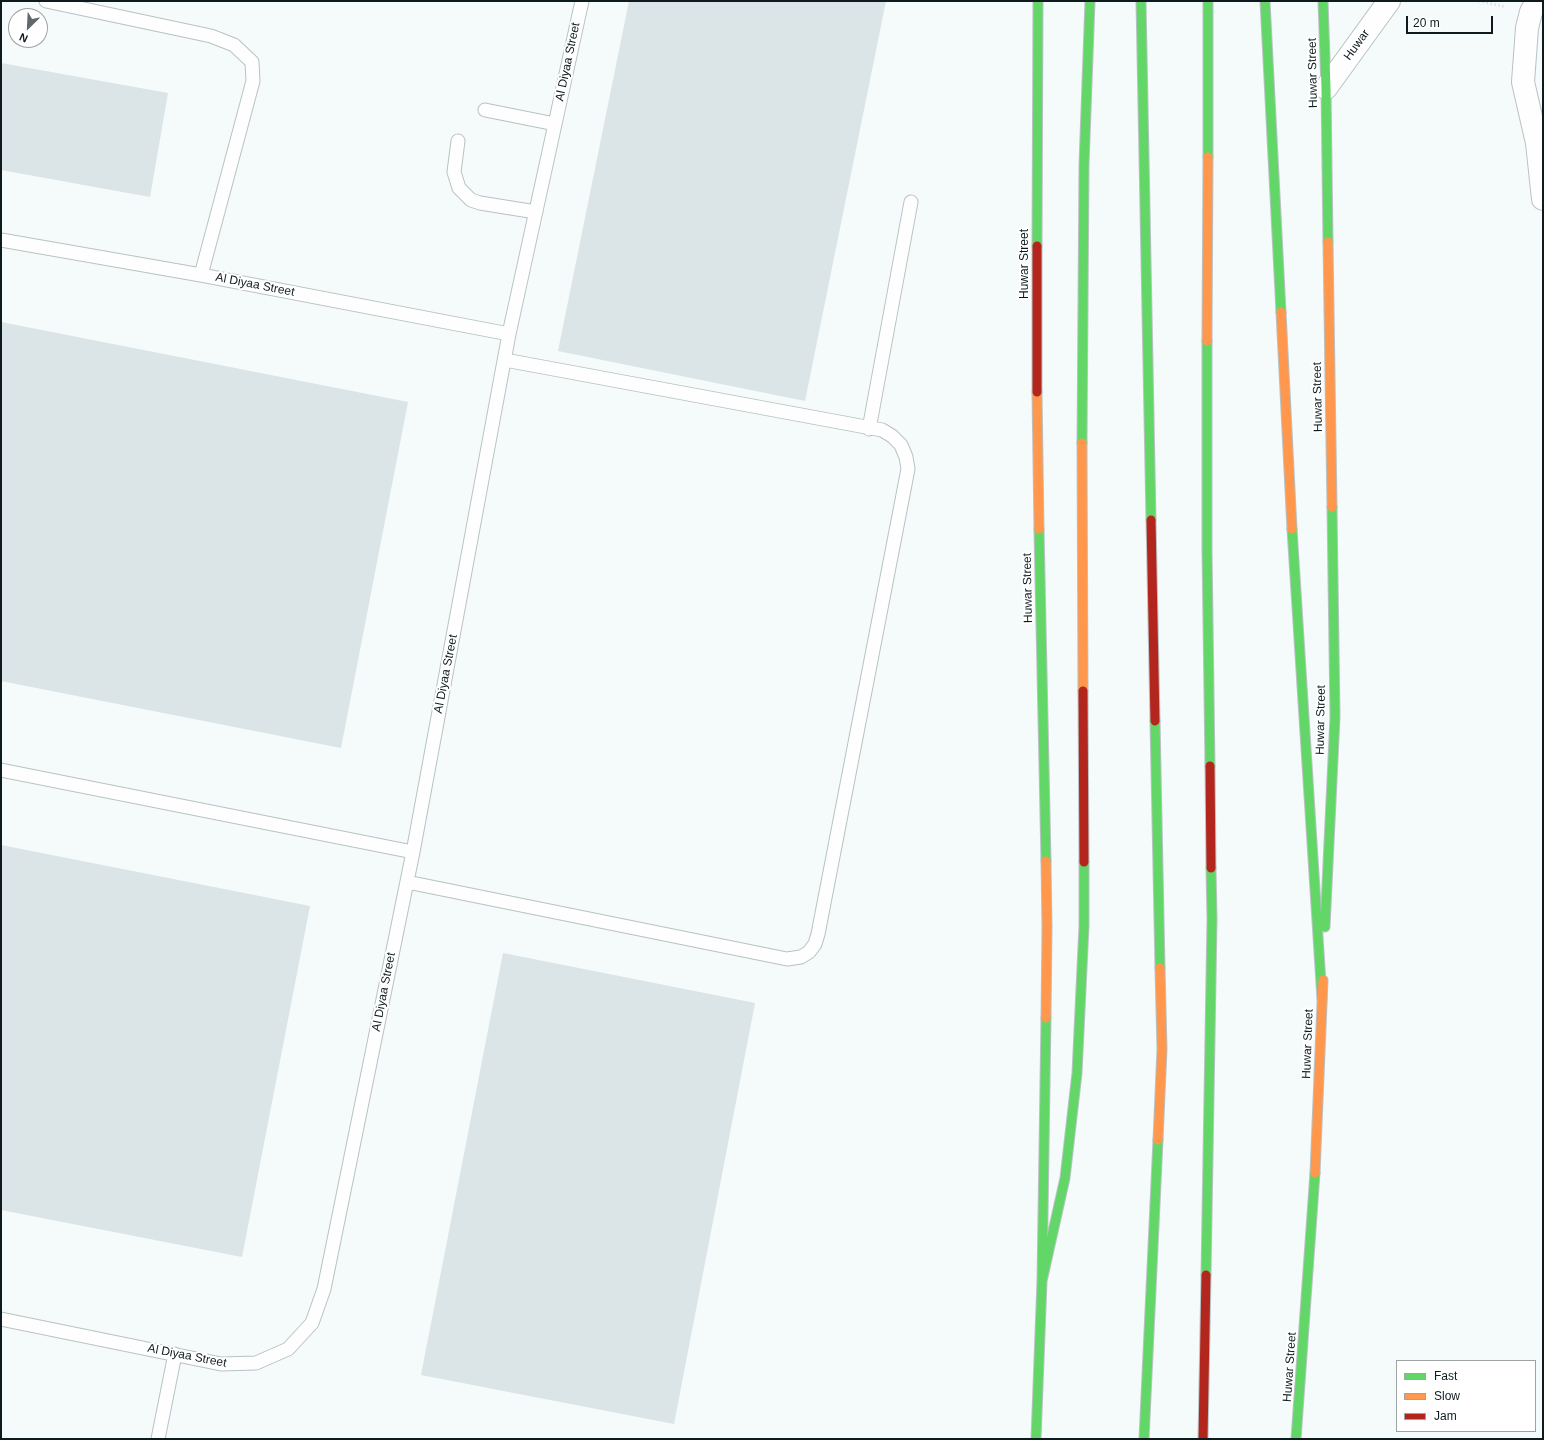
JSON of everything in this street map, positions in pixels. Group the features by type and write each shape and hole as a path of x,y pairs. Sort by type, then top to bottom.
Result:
{"main road":[{"name":"Huwar Street","path":"1036,1439 1042,1281 1047,927 1037,404 1038,1"},
{"path":"1042,1281 1066,1178 1078,1073 1084,926 1082,494 1084,180 1090,1"},
{"path":"1141,1 1162,1049 1144,1439"},
{"path":"1203,1439 1212,919 1207,549 1208,1"},
{"path":"1265,1 1290,495 1322,999"},
{"name":"Huwar Street","path":"1296,1439 1314,1196 1335,717 1326,88 1323,1"}],"street":[{"name":"Huwar","path":"1326,88 1389,1"},
{"path":"1536,1 1526,28 1523,82 1537,143 1543,199"}],"lane":[{"path":"46,1 211,36 234,45 252,62 253,81 201,275"},
{"name":"Al Diyaa Street","path":"1,1319 221,1364 256,1363 288,1348 312,1323 324,1289 413,852 509,334 582,1"},
{"path":"485,110 555,124"},
{"path":"458,141 454,172 459,188 471,200 480,203 536,212"},
{"path":"869,429 911,202"},
{"name":"Al Diyaa Street","path":"1,240 201,275 509,334"},
{"path":"407,882 787,959 801,957 809,952 815,944 818,934 908,469 906,457 901,446 892,436 882,430 869,429 505,360"},
{"path":"1,770 413,852"},
{"path":"158,1439 175,1354"}],"building":[{"path":"629,1 886,1 805,401 558,351"},
{"path":"1,63 168,93 150,197 1,170"},
{"path":"1,322 408,402 341,748 1,681"},
{"path":"1,845 310,906 242,1257 1,1210"},
{"path":"503,953 755,1003 674,1424 421,1375"}],"traffic: fast":[{"path":"1037,246 1038,1"},
{"path":"1082,443 1084,165 1090,1"},
{"path":"1141,1 1151,520"},
{"path":"1208,1 1208,157"},
{"path":"1265,1 1281,312"},
{"path":"1323,1 1328,242"},
{"path":"1207,341 1207,549 1210,766"},
{"path":"1325,927 1335,717 1332,507"},
{"path":"1039,529 1046,861"},
{"path":"1292,529 1322,999"},
{"path":"1155,721 1160,968"},
{"path":"1042,1281 1065,1178 1077,1073 1084,926 1084,862"},
{"path":"1206,1275 1212,919 1211,868"},
{"path":"1036,1439 1042,1281 1046,1018"},
{"path":"1144,1439 1158,1140"},
{"path":"1296,1439 1315,1173"}],"traffic: slow":[{"path":"1207,341 1208,157"},
{"path":"1328,242 1332,507"},
{"path":"1281,312 1292,529"},
{"path":"1037,392 1039,529"},
{"path":"1082,443 1083,691"},
{"path":"1046,861 1046,1018"},
{"path":"1158,1140 1162,1049 1160,968"},
{"path":"1315,1173 1323,980"}],"traffic: jam":[{"path":"1037,246 1037,392"},
{"path":"1151,520 1155,721"},
{"path":"1083,691 1084,862"},
{"path":"1210,766 1211,868"},
{"path":"1203,1439 1206,1275"}]}
